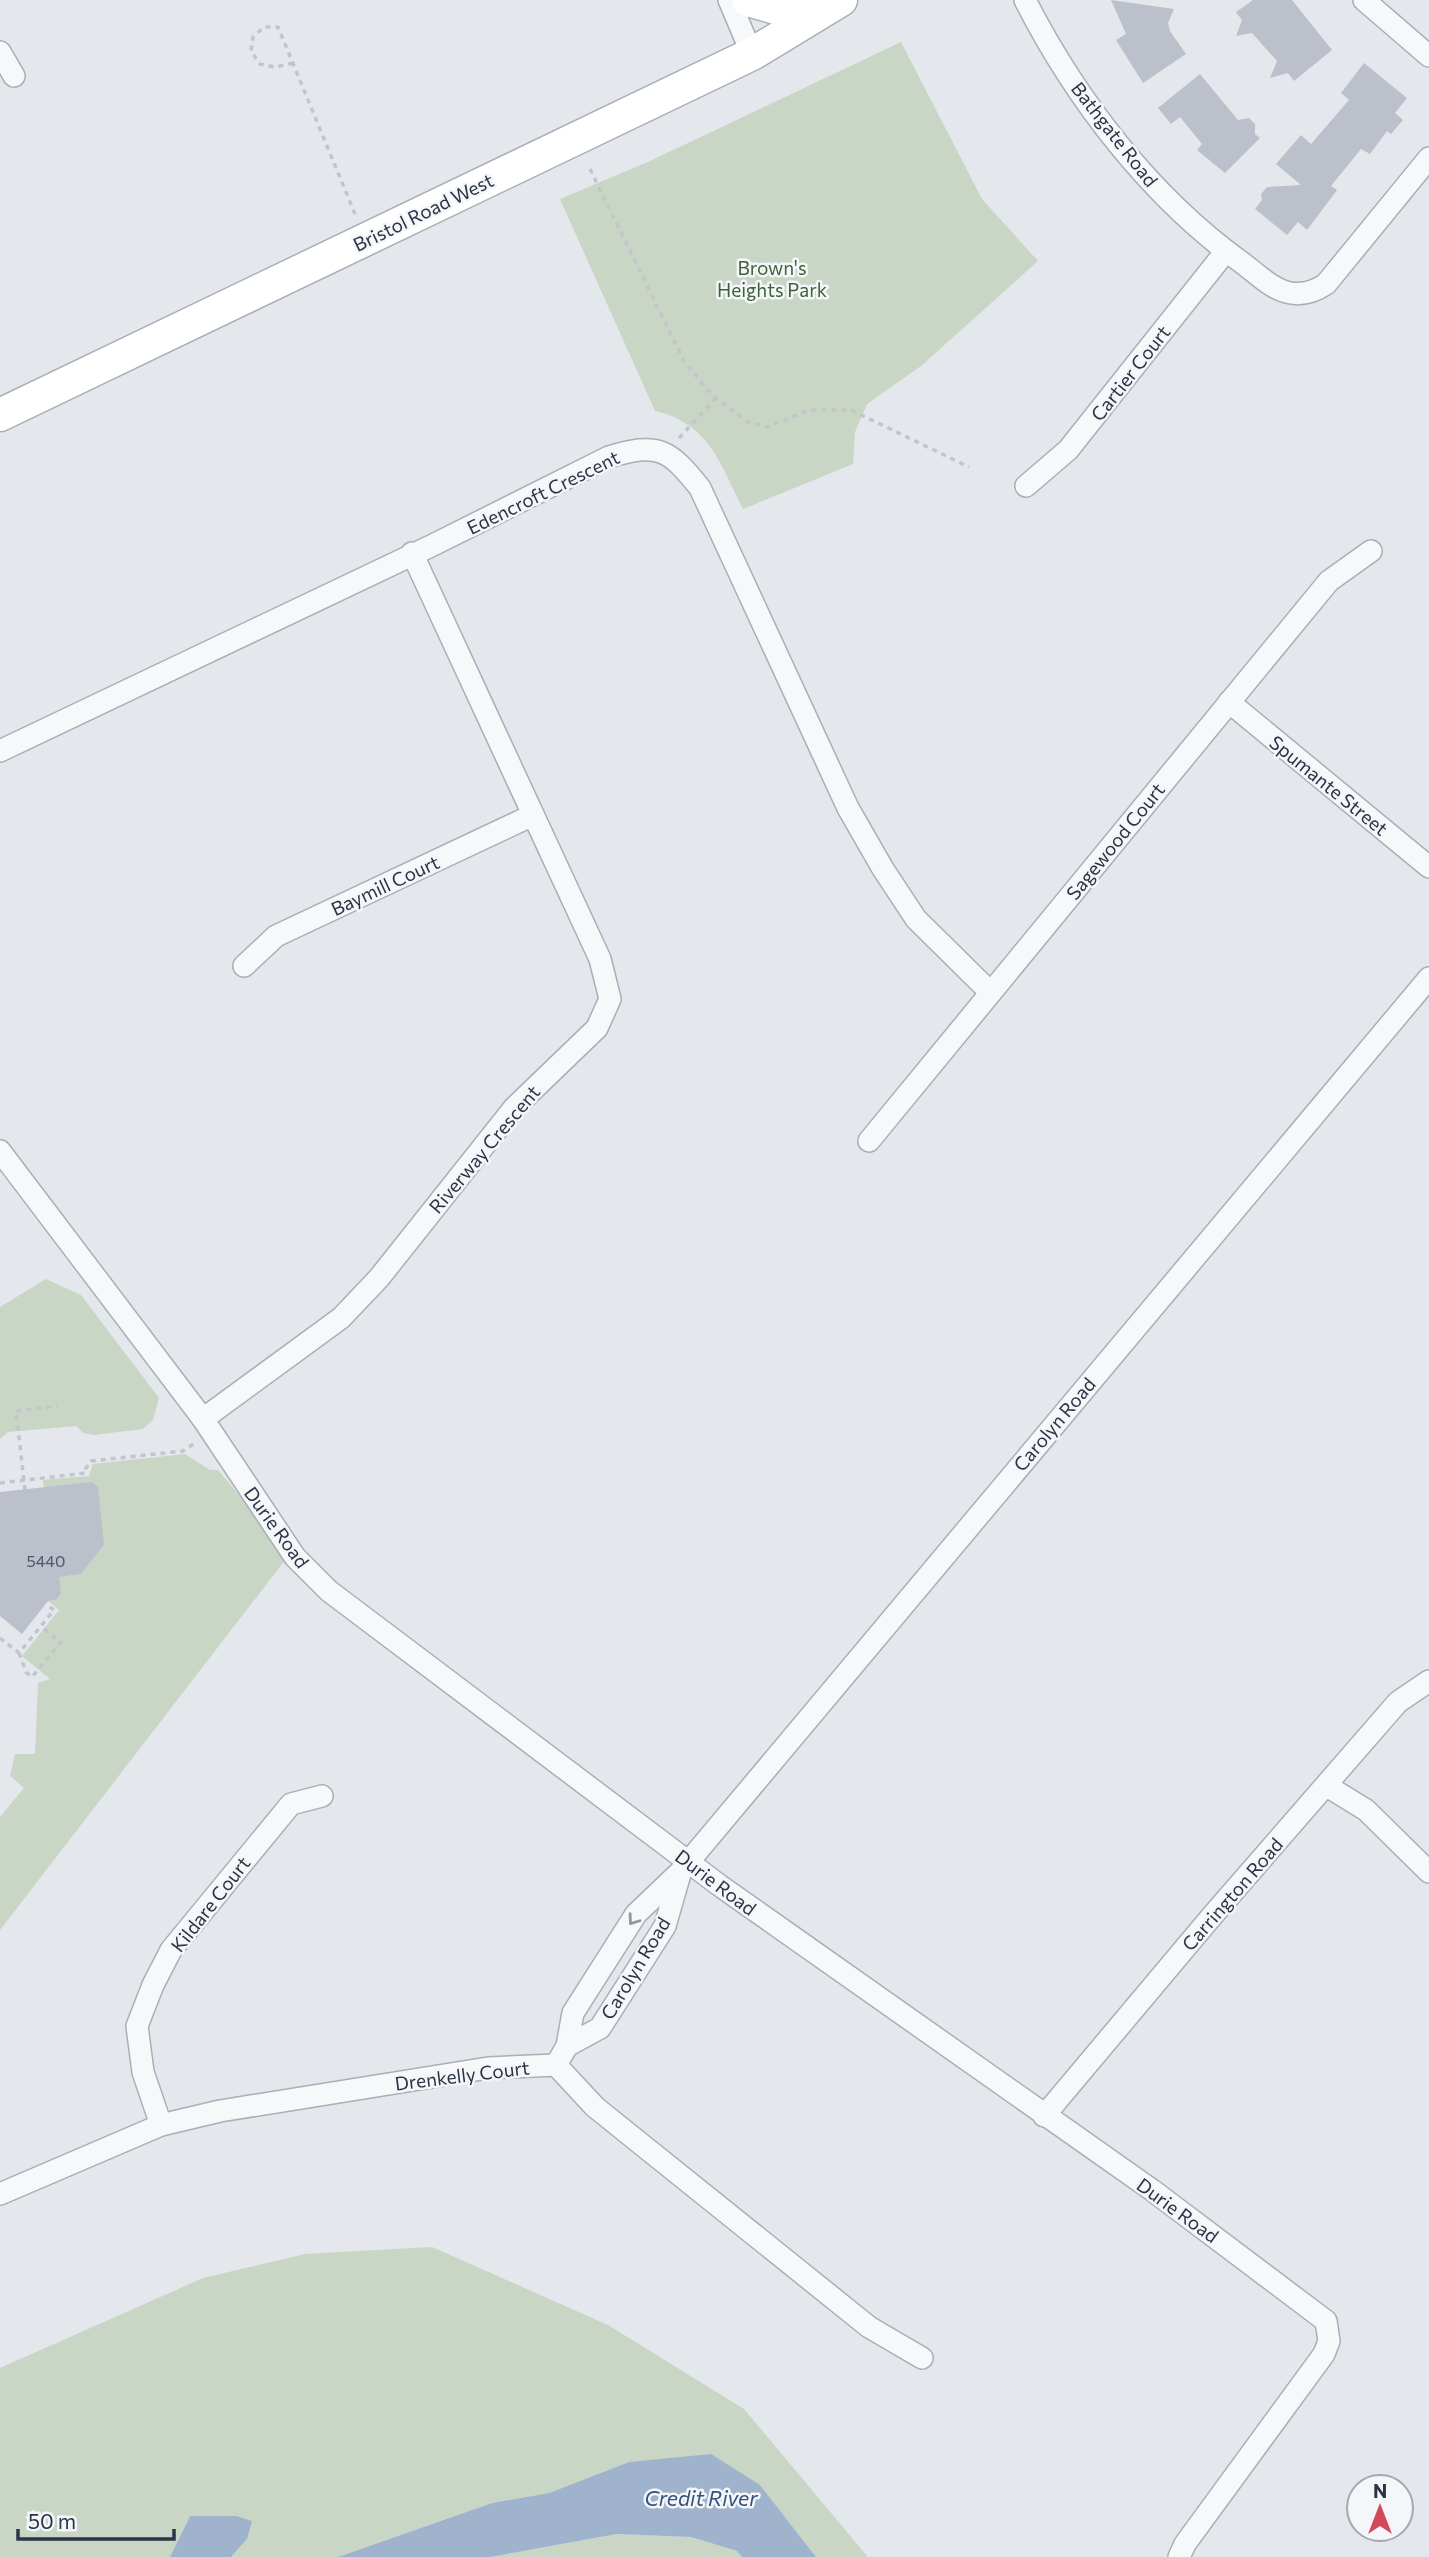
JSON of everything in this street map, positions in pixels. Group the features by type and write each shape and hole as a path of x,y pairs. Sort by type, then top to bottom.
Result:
{"street":[{"path":"729,0 752,54"},
{"path":"748,0 776,8 839,2"},
{"name":"Bathgate Road","path":"1025,0 1067,71 1113,137 1165,197 1226,251 1285,292 1302,293 1319,289 1332,278 1429,158"},
{"path":"1364,0 1429,56"},
{"name":"Bristol Road West","path":"0,415 752,54 839,2"},
{"path":"0,52 14,76"},
{"name":"Cartier Court","path":"1026,486 1068,450 1226,251"},
{"name":"Edencroft Crescent","path":"0,751 431,546 609,457 639,448 666,452"},
{"path":"666,452 699,488 848,808 883,869 916,919 990,992"},
{"name":"Sagewood Court","path":"869,1142 1329,581 1371,551"},
{"name":"Riverway Crescent","path":"207,1426 341,1318 379,1278 514,1108 597,1028 610,999 600,958 412,553"},
{"name":"Spumante Street","path":"1229,702 1429,867"},
{"name":"Baymill Court","path":"244,966 276,936 533,815"},
{"name":"Carolyn Road","path":"561,2055 573,2013 636,1914 684,1866 1422,1001 1429,978"},
{"name":"Durie Road","path":"0,1151 207,1426 295,1557 329,1591 684,1866 1152,2190 1325,2321 1329,2341 1324,2354 1185,2544 1179,2557"},
{"name":"Carrington Road","path":"1044,2116 1212,1916 1398,1702 1429,1681"},
{"path":"1327,1786 1366,1810 1429,1872"},
{"name":"Kildare Court","path":"161,2125 143,2072 137,2026 153,1985 172,1950 291,1804 322,1797"},
{"name":"Carolyn Road","path":"561,2055 600,2028 665,1926 684,1866"},
{"name":"Drenkelly Court","path":"0,2194 161,2125 220,2111 561,2055 595,2107 869,2327 922,2358"}],"path":[{"path":"293,63 275,67 260,64 251,51 253,37 264,27 278,27 293,63 355,214"},
{"path":"590,169 684,361 716,398 748,422 767,427 810,410 851,410 969,467"},
{"path":"666,452 716,398"},
{"path":"25,1490 16,1411 57,1406"},
{"path":"0,1483 86,1474 86,1468 91,1461 183,1451 207,1426"},
{"path":"19,1653 54,1610 46,1604"},
{"path":"0,1638 19,1653 26,1672 32,1677 61,1642 40,1626"}],"green space":[{"name":"Brown's Heights Park","path":"901,42 982,199 1038,261 921,366 867,404 855,432 853,464 743,509 720,462 701,436 688,425 655,411 560,199 650,161"},
{"path":"46,1279 81,1295 159,1398 153,1420 143,1429 94,1435 83,1433 77,1426 8,1432 0,1439 0,1307"},
{"path":"185,1454 210,1470 218,1470 289,1555 0,1930 0,1817 24,1788 10,1776 15,1754 35,1754 38,1683 50,1679 22,1656 59,1610 48,1601 56,1600 61,1594 54,1577 81,1574 104,1545 44,1488 43,1480 89,1476 93,1464"},
{"path":"432,2247 608,2325 744,2409 868,2557 816,2557 760,2485 629,2462 549,2493 492,2503 338,2557 231,2557 247,2539 190,2516 170,2557 0,2557 0,2368 203,2278 305,2254"},
{"path":"617,2534 691,2537 737,2551 742,2557 490,2557"}],"water":[{"name":"Credit River","path":"711,2454 760,2485 816,2557 742,2557 737,2551 691,2537 617,2534 490,2557 338,2557 492,2503 549,2493 629,2462"},
{"path":"190,2516 236,2516 252,2521 247,2539 231,2557 170,2557"}],"building":[{"path":"1111,0 1174,9 1168,23 1170,31 1186,54 1143,83 1116,40 1126,34"},
{"path":"1253,0 1292,0 1332,50 1294,81 1288,73 1270,78 1277,61 1252,33 1236,36 1242,20 1236,12"},
{"path":"1364,63 1407,98 1395,113 1403,120 1391,134 1387,131 1370,154 1361,149 1331,186 1337,190 1307,230 1298,222 1287,235 1255,209 1262,200 1261,194 1267,187 1301,185 1276,164 1301,135 1311,144 1349,100 1341,93"},
{"path":"1200,74 1238,120 1249,118 1255,124 1255,134 1260,138 1225,173 1197,150 1202,144 1180,117 1171,124 1158,108"},
{"path":"92,1482 98,1487 104,1545 81,1574 59,1577 61,1594 56,1600 48,1601 22,1634 0,1616 0,1492"}]}
